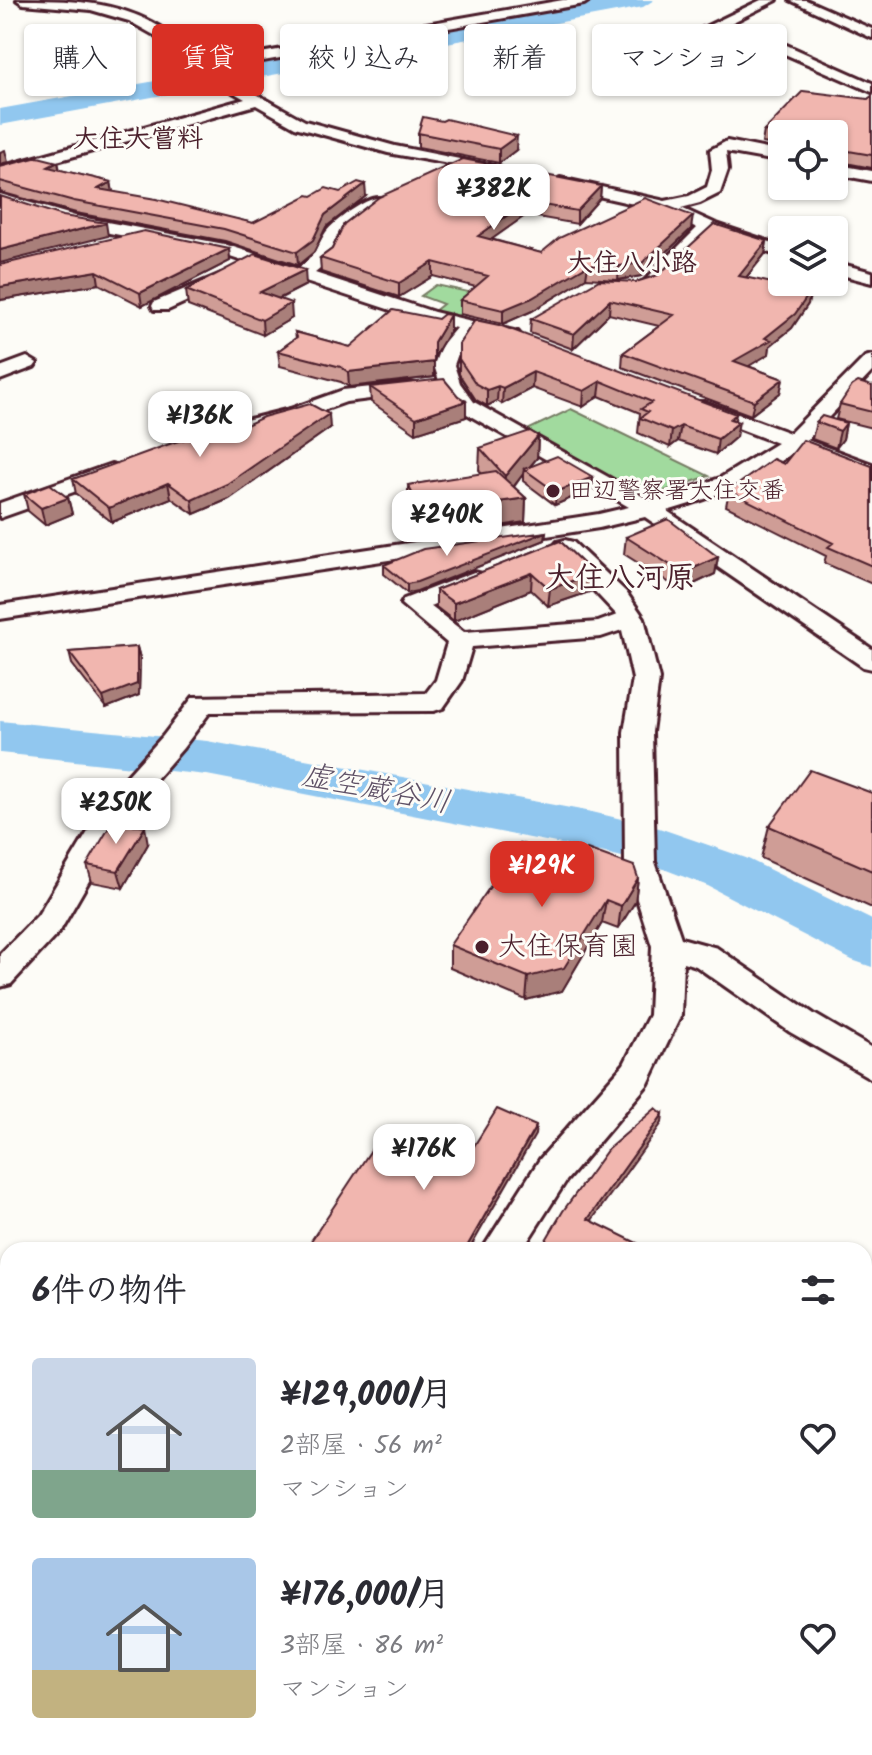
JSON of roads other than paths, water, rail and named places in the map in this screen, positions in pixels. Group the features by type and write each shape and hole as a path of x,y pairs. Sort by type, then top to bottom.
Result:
{"street":[{"path":"23,0 92,6 134,18 152,28"},
{"path":"264,63 584,0"},
{"path":"771,0 706,30 768,42 872,88"},
{"path":"796,0 872,34"},
{"path":"251,96 300,124 339,137 512,174"},
{"path":"0,172 258,100"},
{"path":"665,206 694,200 714,190 720,170 718,150 727,146 768,154"},
{"path":"434,176 459,164"},
{"path":"848,172 872,176"},
{"path":"543,180 605,190 665,206 708,227 768,247"},
{"path":"301,275 324,257 334,233 382,196 395,192"},
{"path":"0,199 72,221 224,249 428,316 505,333 527,333"},
{"path":"619,291 650,285 708,227"},
{"path":"110,245 146,234"},
{"path":"161,306 228,275 253,259"},
{"path":"848,271 872,278"},
{"path":"470,325 445,355 443,373 448,385 467,406 649,509 870,658"},
{"path":"0,612 552,542 599,521 714,488 756,469 794,441 872,361"},
{"path":"0,374 27,363"},
{"path":"181,444 297,413 343,396 448,385"},
{"path":"679,399 872,472"},
{"path":"0,511 124,466"},
{"path":"506,1242 553,1170 636,1074 665,1015 668,946 640,862 638,732 646,679 632,618 617,597 552,542"},
{"path":"502,567 413,604 449,635 461,640 601,629 632,618"},
{"path":"0,975 49,923 120,802 173,742 202,703 434,702 449,681 461,640"},
{"path":"668,946 706,957 802,1023 872,1065"}],"waterway":[{"path":"0,117 643,0"},
{"name":"虚空蔵谷川","path":"0,737 207,758 592,831 659,847 727,872 872,945"}],"place":[{"name":"田辺警察署大住交番","path":"553,491"},
{"name":"大住保育園","path":"482,947"}],"district":[{"name":"大住大嘗料","path":"138,140"},
{"name":"大住八小路","path":"632,264"},
{"name":"大住八河原","path":"620,579"}]}
